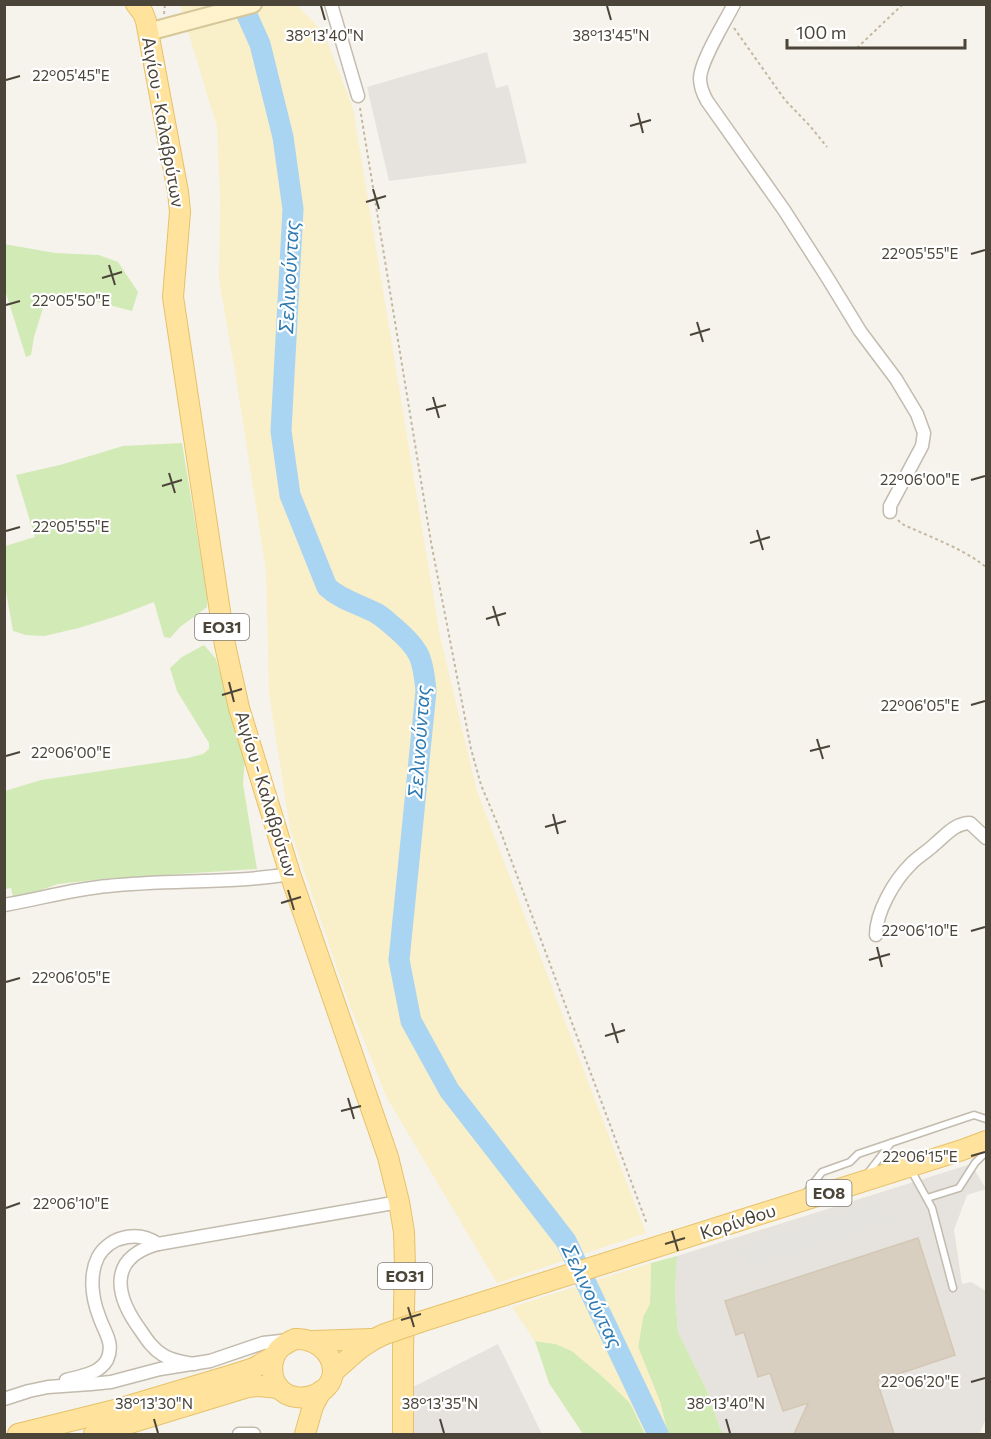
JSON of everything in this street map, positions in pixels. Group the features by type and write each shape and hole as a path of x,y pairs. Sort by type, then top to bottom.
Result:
{"main road":[{"name":"Αιγίου - Καλαβρύτων","path":"135,4 143,13 148,32 178,192 180,212 172,297 225,645 239,708 290,874 388,1156 399,1202 404,1232 405,1266 403,1434"},
{"path":"148,32 253,4"},
{"name":"Κορίνθου","path":"379,1337 987,1141"},
{"name":"ΕΟ8","path":"304,1340 379,1337"},
{"name":"ΕΟ8","path":"304,1434 313,1406 321,1391 331,1380 333,1372 350,1356 379,1337"},
{"path":"18,1434 111,1411 254,1368 274,1356 286,1343 304,1340 323,1349 330,1359 333,1372"},
{"name":"ΕΟ8","path":"274,1356 272,1364 274,1381 300,1416 304,1434"},
{"path":"94,1434 248,1387 259,1386 300,1398 311,1397 321,1391"}],"street":[{"path":"331,4 358,96"},
{"path":"734,4 702,70 700,82 704,95 784,210 860,331 896,379 917,414 924,433 922,446 890,506 890,512"},
{"path":"876,935 876,925 888,898 898,878 911,863 962,823 970,823 987,838"},
{"path":"4,905 108,885 261,879 290,874"},
{"path":"194,1364 171,1359 161,1354 150,1344 133,1321 122,1298 120,1283 122,1272 134,1253 158,1244 399,1202"},
{"path":"4,1399 100,1369 106,1361 110,1348 109,1337 99,1318 93,1290 95,1263 107,1245 119,1238 144,1236 158,1244"},
{"path":"29,1391 48,1387 111,1382 160,1369 218,1358 263,1343 304,1340"},
{"path":"239,1434 254,1434"}],"lane":[{"path":"799,1203 822,1172 850,1162 858,1154 974,1115 987,1119"},
{"path":"860,1183 891,1143"},
{"path":"927,1198 959,1188 975,1163 987,1152"},
{"path":"909,1167 932,1208 953,1288"}],"path":[{"path":"858,48 903,4"},
{"path":"727,18 785,100 827,147"},
{"path":"358,96 431,542 471,749 481,785 500,830 647,1224"},
{"path":"890,512 902,524 955,548 987,567"}],"shaded area":[{"path":"487,52 496,88 508,85 527,163 389,181 367,87"},
{"path":"971,1164 986,1189 967,1195 954,1230 962,1284 971,1282 986,1291 986,1419 979,1434 724,1434 708,1393 678,1332 675,1293 677,1256"},
{"path":"887,1197 895,1222 746,1270 738,1245"},
{"path":"498,1344 542,1434 394,1434 403,1392"}],"green space":[{"path":"4,244 55,253 99,255 118,262 138,292 132,311 90,300 47,295 31,355 26,357 5,290"},
{"path":"182,443 207,595 207,607 180,627 170,638 164,637 154,602 79,628 44,636 26,635 13,631 5,586 5,546 35,537 16,475 60,465 123,446"},
{"path":"204,645 216,659 245,759 243,784 257,869 58,884 13,897 11,888 5,889 5,791 41,780 203,754 209,749 209,743 177,691 170,668 182,657"},
{"path":"677,1256 675,1293 678,1332 708,1393 724,1434 668,1434 660,1402 638,1347 643,1317 650,1303 651,1263"},
{"path":"535,1341 556,1344 572,1351 603,1377 630,1403 645,1434 583,1434 549,1383"}],"sand":[{"path":"180,5 297,5 324,33 353,108 440,636 477,791 646,1233 497,1283 387,1098 349,1003 290,829 269,694 266,571 219,280 220,198 217,127"},
{"path":"651,1263 650,1304 643,1317 638,1347 660,1402 668,1434 645,1434 630,1403 603,1377 572,1351 556,1344 535,1341 512,1307"}],"building":[{"path":"918,1238 955,1355 877,1381 894,1434 794,1434 808,1403 783,1411 770,1373 758,1377 744,1332 736,1335 725,1301"}],"waterway":[{"name":"Σελινούντας","path":"242,4 260,44 283,137 293,209 281,431 290,495 327,587 387,621 415,648 423,670 426,691 399,960 411,1021 449,1090 566,1241 658,1434"}]}
